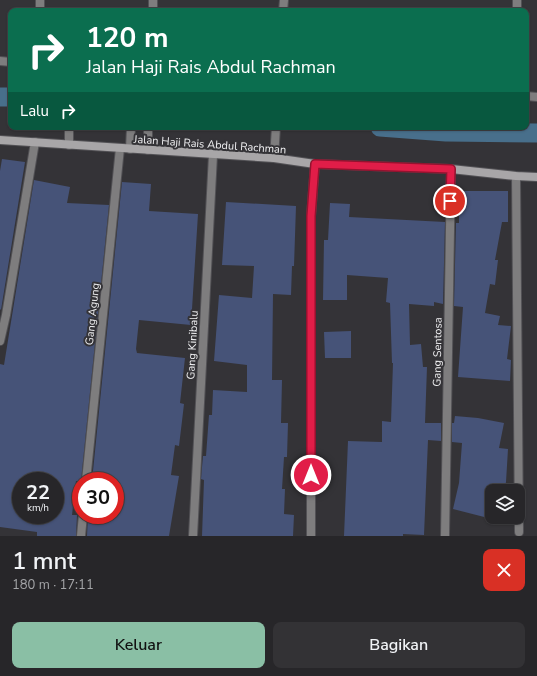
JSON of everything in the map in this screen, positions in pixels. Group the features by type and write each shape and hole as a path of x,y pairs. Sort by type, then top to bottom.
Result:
{"street":[{"path":"69,130 69,145"},
{"path":"130,149 131,130"},
{"path":"148,130 148,150"},
{"path":"274,158 276,130"},
{"name":"Jalan Haji Rais Abdul Rachman","path":"0,140 274,158 315,164 451,169 537,177"},
{"path":"0,341 6,315 35,142"},
{"name":"Gang Agung","path":"87,472 120,148"},
{"name":"Gang Kinibalu","path":"193,536 213,155"},
{"path":"311,536 311,216 315,164"},
{"name":"Gang Sentosa","path":"445,536 451,169"},
{"path":"516,176 519,532"},
{"path":"81,536 82,524"}],"building":[{"path":"2,159 25,162 1,310 0,171"},
{"path":"34,180 70,187 67,203 109,205 82,472 72,472 72,524 77,524 76,536 37,536 37,532 0,527 0,364 4,365"},
{"path":"122,182 151,184 149,211 198,214 191,325 139,320 136,349 137,353 185,358 180,403 184,404 182,421 179,446 175,445 171,475 179,476 169,536 87,536 88,524 124,524 124,472 93,472"},
{"path":"459,191 508,191 508,222 502,222 495,260 498,260 495,285 490,284 485,313 500,316 498,325 511,326 507,359 511,360 510,381 458,377 463,307 454,306 456,223 459,223"},
{"path":"226,202 296,206 294,266 292,266 291,295 273,294 272,380 282,380 281,423 288,423 287,457 284,457 282,489 285,489 284,514 294,515 293,536 202,536 204,480 201,479 203,456 206,456 209,415 212,415 213,390 247,392 247,365 214,361 219,295 252,298 254,266 222,265"},
{"path":"330,203 350,204 349,217 445,222 443,304 434,302 434,306 409,304 410,345 421,344 423,367 427,367 425,423 441,423 441,441 428,440 424,535 403,534 403,536 344,536 348,441 382,442 382,421 391,422 393,363 390,303 386,302 388,278 347,275 347,300 323,300 324,240 328,240"},
{"path":"351,331 351,358 325,358 324,332"},
{"path":"455,416 478,418 504,423 499,448 508,449 506,482 506,484 485,484 485,517 453,509 459,483 462,443 452,442 452,423 454,423"}],"waterway":[{"path":"0,97 8,97"},
{"path":"420,130 446,132 537,133"}],"route":[{"path":"311,475 311,216 315,164 357,167 451,169 450,201"}]}
